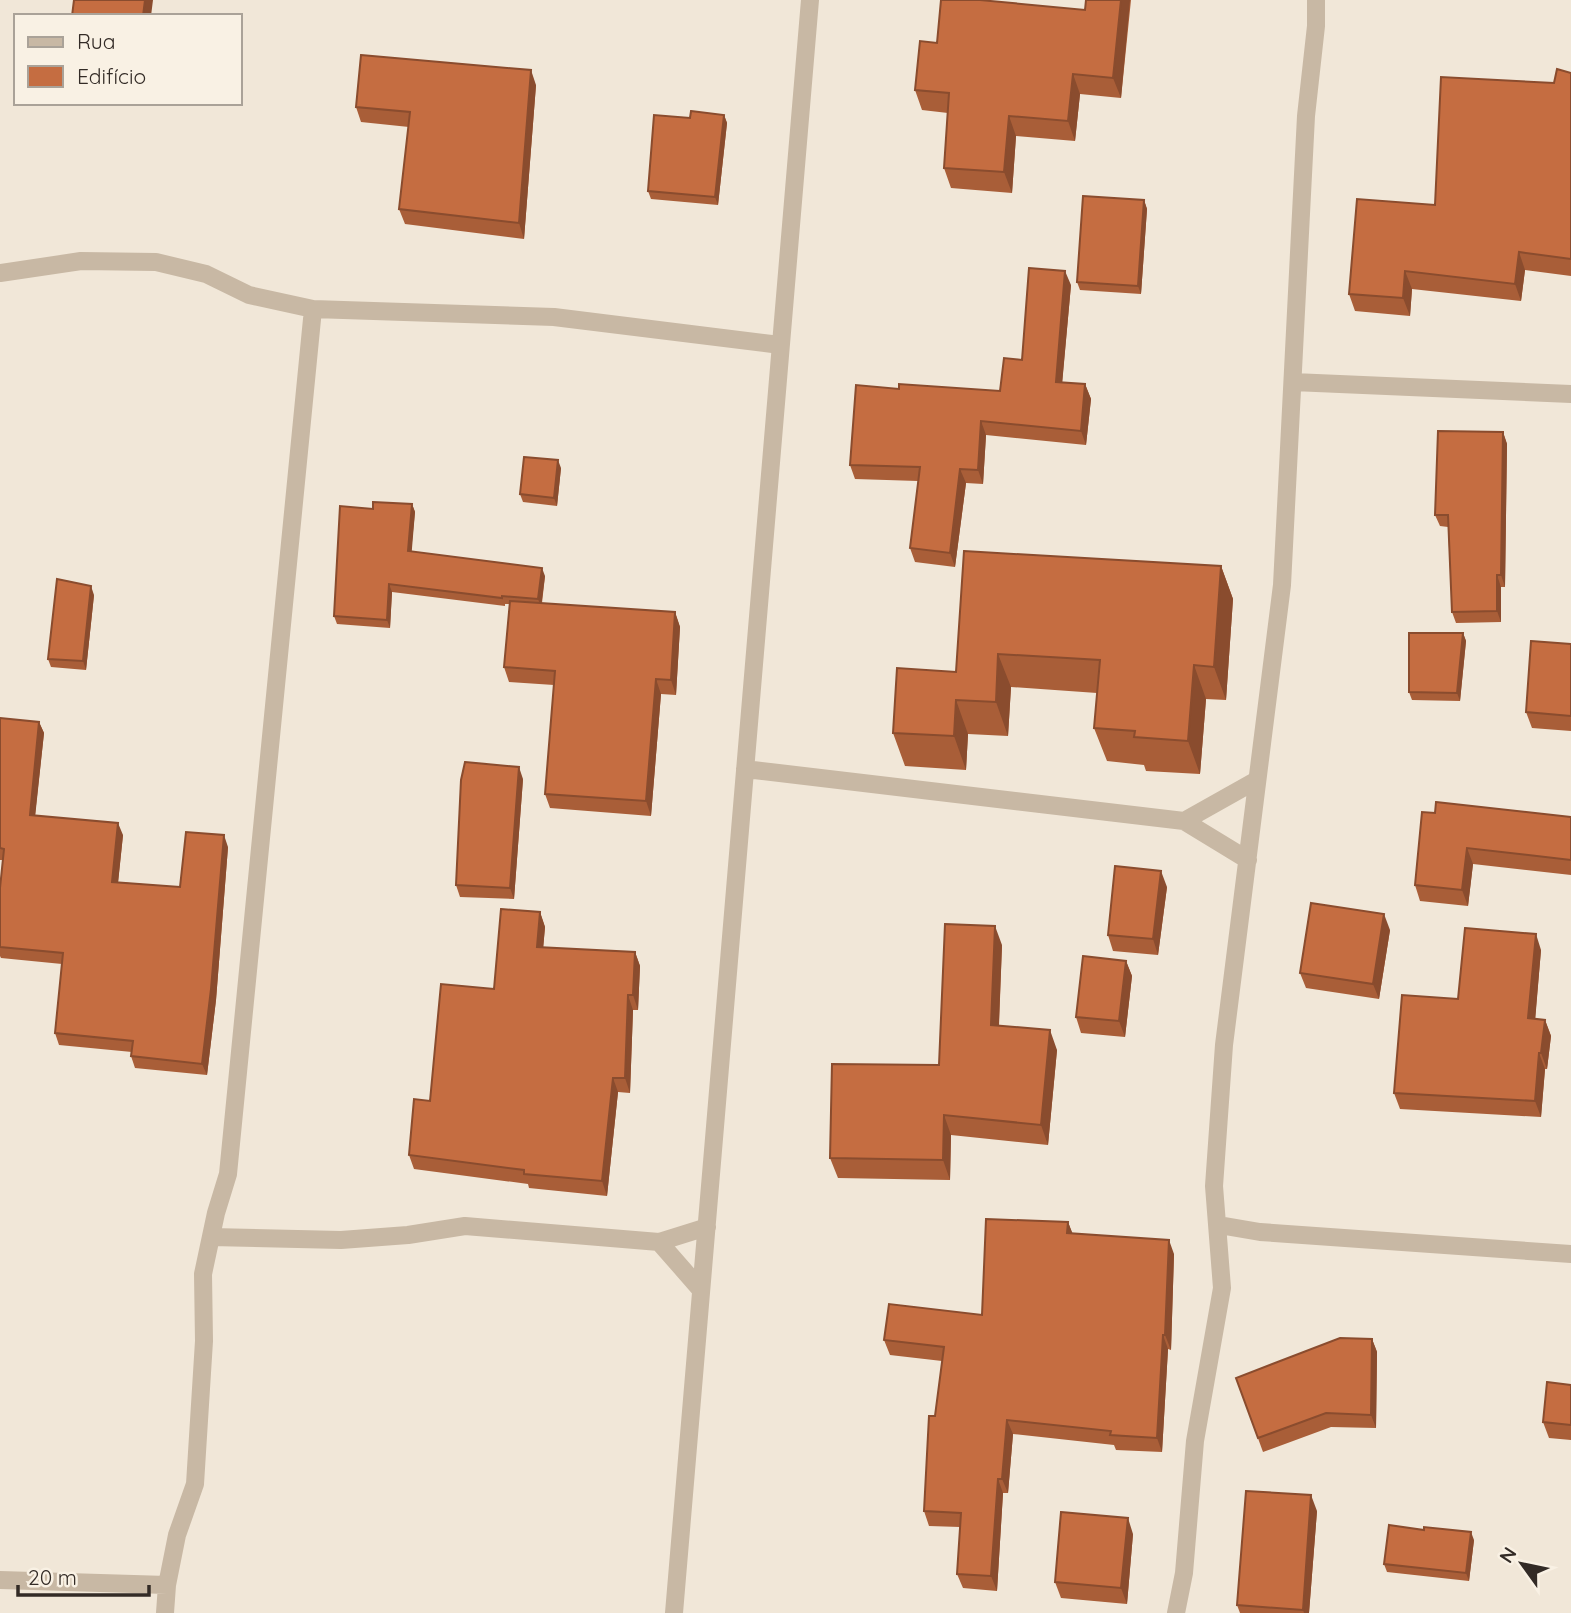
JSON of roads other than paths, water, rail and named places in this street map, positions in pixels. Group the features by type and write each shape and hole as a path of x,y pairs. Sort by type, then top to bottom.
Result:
{"street":[{"path":"674,1613 810,0"},
{"path":"1176,1613 1184,1573 1195,1441 1222,1288 1214,1186 1224,1045 1282,585 1306,116 1316,26 1316,0"},
{"path":"0,272 81,261 156,262 206,274 249,295 313,309 554,317 780,345"},
{"path":"166,1613 167,1585 177,1535 195,1484 204,1341 203,1274 228,1174 313,309"},
{"path":"1293,382 1571,394"},
{"path":"745,769 1184,821 1248,860"},
{"path":"1184,821 1258,780"},
{"path":"1219,1224 1260,1232 1571,1254"},
{"path":"211,1237 341,1240 408,1235 465,1226 659,1242 707,1227"},
{"path":"659,1242 701,1290"},
{"path":"0,1580 167,1585"}]}
